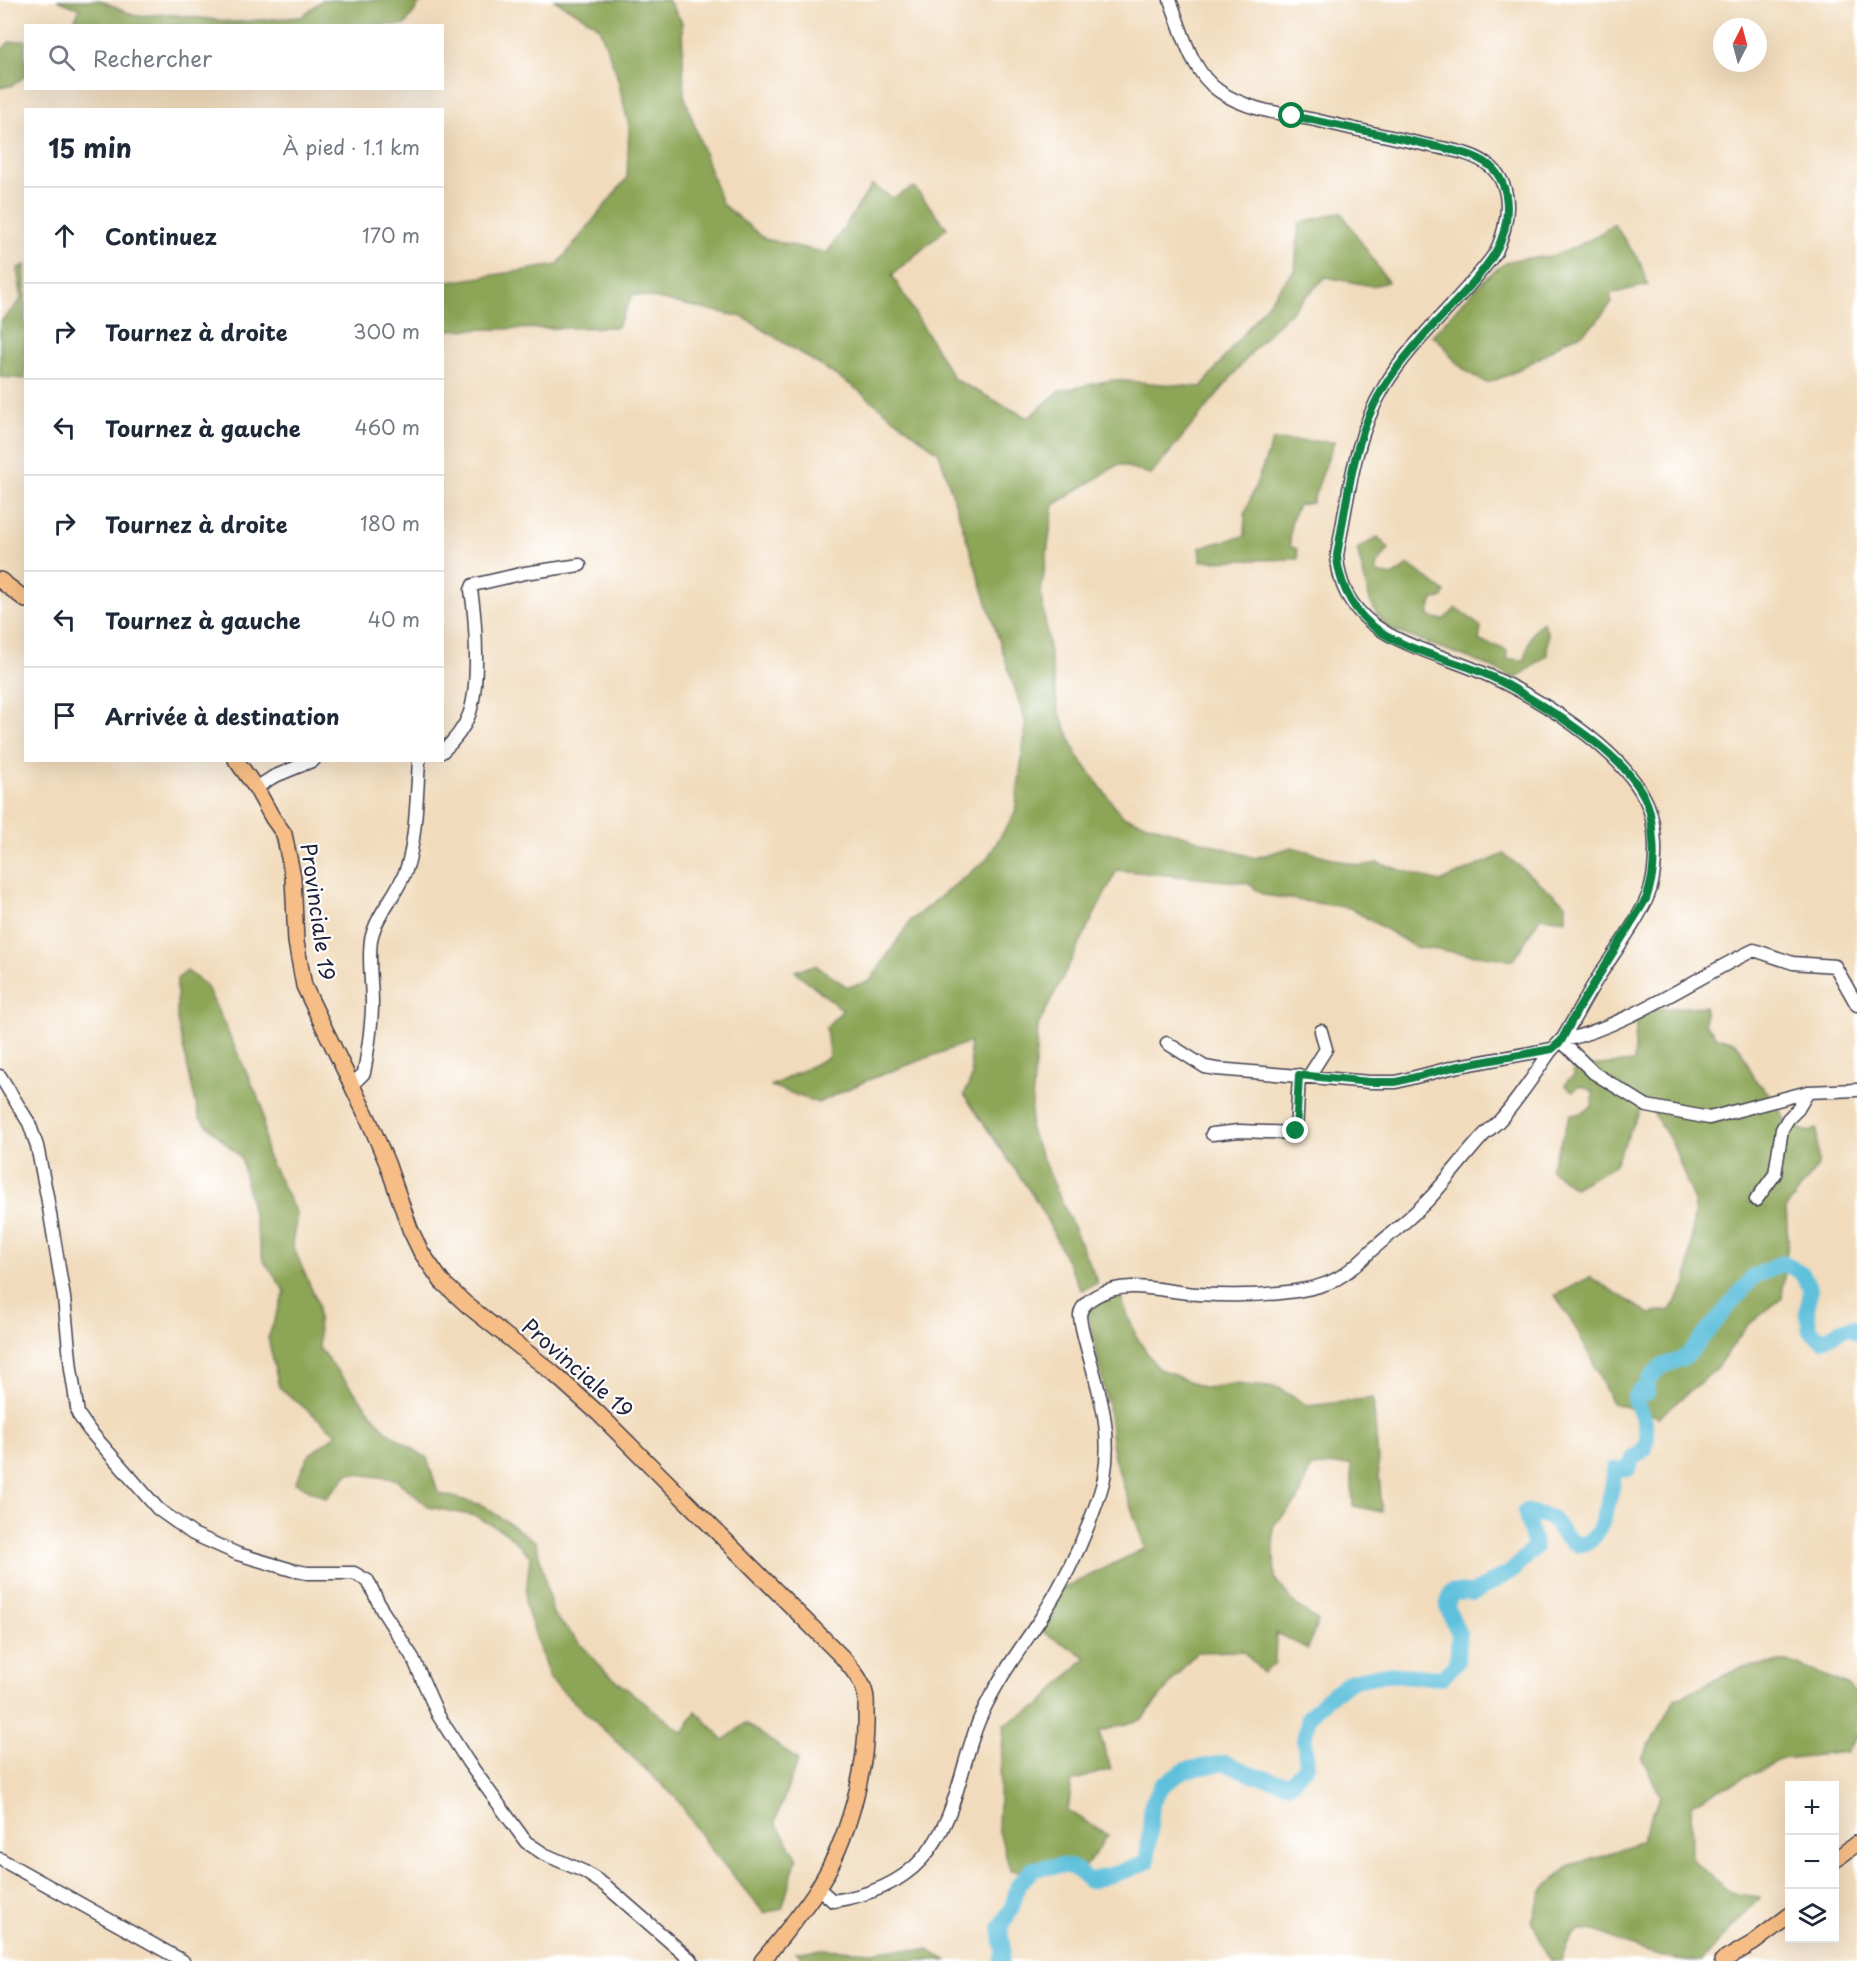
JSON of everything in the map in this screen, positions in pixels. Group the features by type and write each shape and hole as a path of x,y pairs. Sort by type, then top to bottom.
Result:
{"main road":[{"path":"0,580 24,598"},
{"name":"Provinciale 19","path":"237,762 284,834 287,844 292,877 296,942 304,986 387,1163 410,1229 442,1282 599,1414 843,1658 859,1678 866,1693 867,1722 859,1776 845,1831 818,1888 762,1961"},
{"path":"1839,1857 1857,1843"},
{"path":"1722,1961 1753,1943 1785,1919"}],"street":[{"path":"818,1888 833,1901 847,1899 894,1883 923,1858 948,1818 982,1714 1059,1587 1081,1544 1104,1479 1107,1435 1104,1408 1082,1328 1080,1314 1083,1307 1095,1296 1115,1288 1130,1286 1196,1294 1245,1296 1301,1290 1320,1286 1338,1278 1403,1224 1432,1196 1499,1121 1537,1074 1646,899 1651,885 1654,846 1648,807 1627,772 1591,739 1501,682 1394,639 1370,623 1349,596 1337,568 1337,555 1357,454 1373,407 1385,385 1403,361 1496,252 1507,210 1504,185 1489,166 1467,155 1273,112 1234,100 1219,92 1196,66 1170,0"},
{"path":"444,750 463,728 470,714 473,700 475,661 471,590 473,585 525,573 580,565"},
{"path":"256,788 273,777 309,762"},
{"path":"350,1082 357,1080 364,1073 372,1007 369,961 371,941 375,924 406,870 419,762"},
{"path":"1167,1043 1205,1066 1370,1082 1396,1082 1464,1064 1556,1045 1591,1033 1668,998 1713,970 1754,950 1793,963 1835,966 1857,1005"},
{"path":"1212,1134 1239,1131 1296,1133 1304,1076 1326,1049 1321,1031"},
{"path":"1556,1045 1594,1073 1647,1106 1709,1118 1808,1092 1857,1090"},
{"path":"0,1076 29,1123 37,1146 64,1298 78,1414 89,1430 158,1509 193,1534 238,1554 291,1570 307,1573 354,1573 368,1581 382,1610 413,1658 438,1715 468,1762 526,1842 544,1854 585,1872 606,1886 692,1961"},
{"path":"1756,1200 1775,1174 1782,1129 1808,1092"},
{"path":"0,1859 183,1961"}],"green space":[{"path":"57,0 100,0 135,16 168,14 234,22 301,17 322,0 432,0 420,3 406,24 72,24 80,9"},
{"path":"554,0 668,0 682,22 684,95 722,204 765,239 827,253 872,185 893,198 914,187 947,228 892,275 954,379 1028,418 1059,391 1112,380 1201,387 1295,269 1299,223 1341,212 1388,282 1372,286 1326,277 1262,340 1151,475 1119,464 1054,505 1041,593 1058,709 1077,755 1122,816 1255,858 1292,847 1360,866 1378,863 1440,882 1504,854 1566,904 1566,920 1540,917 1514,960 1415,947 1350,908 1264,895 1247,883 1117,870 1038,1026 1030,1130 1098,1283 1081,1290 1040,1206 964,1095 972,1077 969,1042 868,1080 818,1103 771,1086 829,1057 826,1027 843,1010 795,971 815,965 848,987 870,981 911,920 986,860 1015,813 1026,724 939,453 851,385 743,317 633,294 617,327 444,330 444,283 557,265 627,178 629,126 616,72 596,24"},
{"path":"24,40 24,77 13,85 0,88 0,52 9,42"},
{"path":"1614,224 1641,264 1648,285 1610,294 1612,302 1597,321 1582,334 1566,340 1543,356 1508,375 1487,383 1462,368 1442,344 1432,336 1479,285 1499,267 1517,259 1562,253"},
{"path":"24,265 24,379 0,377 0,322 21,300 18,268"},
{"path":"1273,440 1334,442 1312,503 1298,505 1291,522 1290,546 1297,549 1298,559 1201,561 1200,547 1245,536 1245,513"},
{"path":"1378,537 1389,549 1376,566 1377,573 1392,576 1409,565 1445,592 1443,598 1433,599 1428,616 1443,620 1457,608 1481,627 1479,641 1507,651 1507,659 1525,660 1532,634 1543,622 1548,634 1547,655 1516,679 1477,661 1389,629 1370,601 1357,549"},
{"path":"187,971 206,985 262,1106 266,1153 297,1215 292,1244 318,1304 319,1348 386,1431 427,1458 438,1493 482,1505 536,1542 553,1614 607,1673 683,1733 696,1711 724,1740 746,1723 798,1760 775,1822 797,1857 782,1909 764,1913 706,1843 678,1800 550,1679 525,1604 530,1556 507,1533 475,1516 429,1507 395,1479 349,1473 326,1498 295,1483 310,1454 337,1434 279,1387 268,1338 285,1291 263,1260 241,1158 199,1117 177,1020 177,979"},
{"path":"1705,1006 1705,1023 1717,1037 1734,1042 1740,1048 1756,1081 1772,1096 1785,1120 1809,1132 1817,1129 1818,1166 1786,1208 1788,1240 1782,1298 1747,1326 1714,1371 1659,1417 1612,1403 1578,1332 1555,1295 1590,1277 1650,1314 1670,1310 1687,1284 1695,1205 1673,1144 1645,1100 1614,1166 1574,1188 1550,1169 1571,1114 1579,1114 1592,1107 1593,1091 1580,1086 1573,1091 1565,1085 1574,1076 1566,1055 1588,1066 1634,1062 1637,1010"},
{"path":"1120,1295 1136,1336 1157,1368 1205,1388 1235,1384 1279,1388 1308,1406 1373,1398 1382,1512 1353,1506 1351,1464 1311,1467 1298,1500 1273,1526 1275,1579 1295,1604 1318,1621 1308,1649 1276,1633 1275,1663 1263,1673 1243,1651 1196,1652 1142,1719 1099,1732 1111,1769 1072,1781 1068,1811 1108,1835 1086,1866 1050,1874 1010,1870 998,1828 1004,1724 1039,1706 1086,1657 1041,1631 1052,1600 1060,1590 1145,1548 1114,1458 1108,1406 1087,1311 1099,1299"},
{"path":"1788,1661 1848,1685 1857,1697 1857,1738 1846,1752 1782,1759 1691,1804 1692,1859 1730,1893 1760,1897 1702,1961 1672,1958 1624,1944 1598,1932 1580,1930 1568,1943 1561,1961 1550,1961 1532,1921 1542,1891 1570,1865 1604,1856 1641,1841 1660,1795 1642,1758 1675,1699 1740,1668"},
{"path":"823,1949 873,1952 891,1949 928,1950 946,1960 806,1961 796,1952"}],"waterway":[{"path":"1001,1961 1003,1950 1000,1928 1012,1907 1018,1885 1033,1869 1070,1867 1076,1869 1089,1881 1147,1862 1152,1804 1161,1786 1185,1770 1225,1763 1257,1776 1290,1784 1307,1765 1304,1740 1309,1717 1327,1698 1351,1681 1386,1674 1442,1678 1457,1662 1459,1634 1447,1607 1451,1592 1473,1593 1512,1571 1535,1547 1525,1511 1552,1518 1566,1537 1577,1545 1591,1540 1604,1518 1614,1470 1628,1469 1632,1458 1641,1453 1646,1445 1645,1424 1634,1399 1639,1391 1647,1393 1648,1381 1660,1367 1686,1357 1754,1276 1783,1263 1802,1273 1810,1289 1807,1312 1810,1331 1823,1340 1852,1327 1857,1333"}],"route":[{"path":"1292,116 1454,151 1481,160 1497,173 1504,185 1507,202 1505,224 1496,252 1403,361 1385,385 1373,407 1357,454 1337,555 1337,568 1343,586 1358,610 1370,623 1394,639 1474,669 1501,682 1546,708 1591,739 1627,772 1641,792 1648,807 1654,846 1654,868 1646,899 1561,1041 1552,1049 1496,1058 1396,1082 1370,1082 1299,1075 1296,1131"}]}
